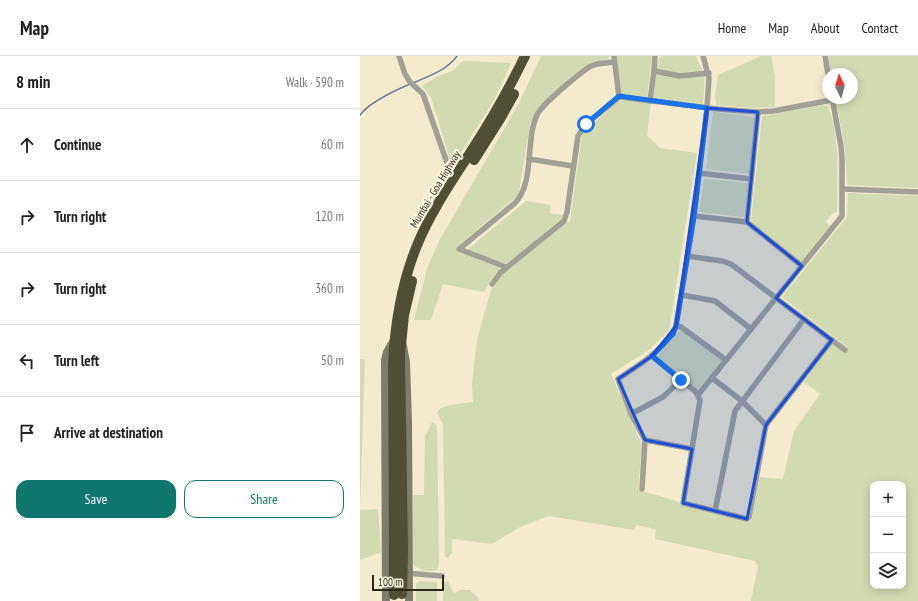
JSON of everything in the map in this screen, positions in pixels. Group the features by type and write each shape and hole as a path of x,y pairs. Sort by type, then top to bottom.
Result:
{"highway":[{"name":"Mumbai - Goa Highway","path":"398,599 399,550 396,368 400,297 414,253 426,225 492,119 525,56"},
{"name":"Mumbai - Goa Highway","path":"398,339 411,282 419,257 430,232 449,199 500,119 532,56"}],"street":[{"path":"399,56 405,74 410,82 423,94 453,180"},
{"path":"650,101 655,56"},
{"path":"642,489 645,440 631,414 618,378 652,356 673,334 676,326 694,216 707,108 709,73 703,56"},
{"path":"825,56 827,68"},
{"path":"506,267 460,249 520,198 524,190 534,124 539,110 589,67 614,59 619,96"},
{"path":"654,71 680,76 709,73"},
{"path":"492,284 500,272 564,220 567,212 576,142 580,131 586,124 619,96 707,108 758,112 773,111 822,101"},
{"path":"698,395 841,218 843,189 841,146 833,104"},
{"path":"747,222 758,112"},
{"path":"529,159 573,166"},
{"path":"699,173 751,179"},
{"path":"843,189 918,192"},
{"path":"694,216 747,222 802,266"},
{"path":"688,256 728,262 845,350"},
{"path":"682,295 715,301 751,329"},
{"path":"715,511 733,415 804,319"},
{"path":"676,326 681,327 726,360"},
{"path":"398,339 387,352 385,360 386,572 398,599"},
{"path":"398,339 406,362 410,573 398,599"},
{"path":"652,356 698,395 700,400 683,503 747,519 749,517 766,425 832,340"},
{"path":"712,378 742,401 766,425"},
{"path":"631,414 663,397 681,380"},
{"path":"645,440 692,449"},
{"path":"386,572 442,576"}],"highlighted area":[{"path":"707,108 758,112 747,222 802,266 776,298 832,340 766,425 747,519 683,503 692,449 645,440 618,379 652,356 676,326"}],"green space":[{"path":"541,56 609,56 609,59 583,67 534,114 530,124 519,194 459,245 457,251 500,268 484,292 443,284 431,320 414,320 427,269 439,241 518,105"},
{"path":"617,56 652,56 647,97 621,94"},
{"path":"663,56 696,56 703,72 679,75 657,70 659,58"},
{"path":"761,56 771,56 775,76 775,107 754,108 716,105 715,97 718,75"},
{"path":"828,56 918,56 918,188 847,185 844,142 836,104 858,104 858,68 830,68"},
{"path":"463,61 511,63 493,102 452,166 431,97 422,86 438,76 452,71"},
{"path":"656,74 705,75 703,104 654,98"},
{"path":"618,100 651,103 647,135 660,148 697,153 669,330 649,350 611,374 642,445 638,490 677,501 683,506 750,522 760,477 783,479 794,431 820,394 804,382 833,343 845,352 848,348 782,297 847,217 848,193 918,196 918,601 751,601 758,567 755,561 655,539 656,529 636,525 634,530 549,516 520,527 492,544 452,539 452,552 448,558 445,557 443,424 437,413 439,409 450,405 473,402 472,383 477,340 494,283 505,272 570,221 582,135"},
{"path":"822,105 828,107 837,145 837,211 826,221 830,226 802,263 751,221 762,116"},
{"path":"713,112 755,117 750,174 706,169"},
{"path":"704,179 748,183 744,217 699,212"},
{"path":"526,201 551,205 550,213 563,215 560,220 508,264 467,250"},
{"path":"679,331 683,331 723,360 698,390 658,359 658,356"},
{"path":"360,359 365,360 360,510"},
{"path":"432,422 437,426 439,562 437,570 427,571 421,570 413,564 413,495 424,495 425,437"},
{"path":"378,509 381,552 360,560 360,510"},
{"path":"420,581 437,582 437,601 416,601 416,584"},
{"path":"448,581 454,593 461,590 470,590 479,601 443,601 444,582"}],"waterway":[{"path":"413,83 443,69 457,56"},
{"path":"360,115 364,110 390,93 410,84"}],"route":[{"path":"586,124 619,96 707,108 694,216 676,326 673,334 652,356 681,380"}]}
